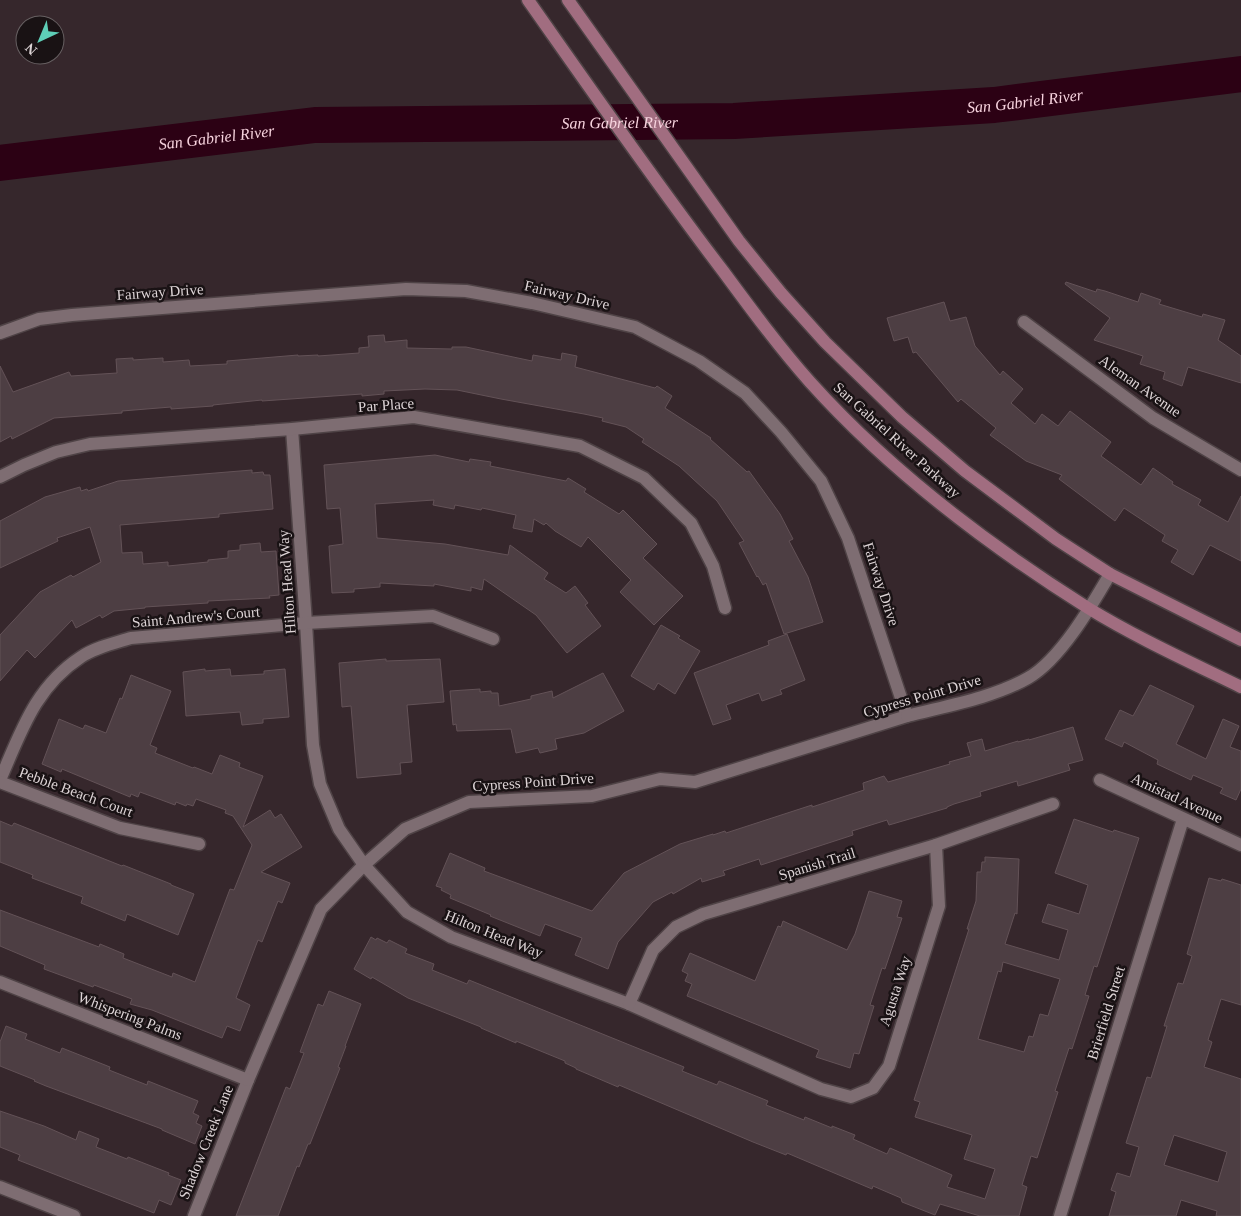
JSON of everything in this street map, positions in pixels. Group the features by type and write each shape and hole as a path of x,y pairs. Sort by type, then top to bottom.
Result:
{"main road":[{"name":"San Gabriel River Parkway","path":"528,0 700,242 769,334 812,383 866,438 928,493 985,539 1090,609 1180,658 1241,687"},
{"name":"San Gabriel River Parkway","path":"568,0 739,240 781,293 825,342 902,417 965,471 1056,539 1110,574 1241,640"}],"street":[{"name":"Fairway Drive","path":"0,333 39,319 72,315 406,289 466,291 636,328 699,361 745,393 781,432 820,481 848,538 908,716"},
{"name":"Aleman Avenue","path":"1024,322 1152,418 1241,470"},
{"name":"Par Place","path":"0,477 56,452 90,444 414,418 580,446 644,478 691,522 713,566 725,608"},
{"name":"Hilton Head Way","path":"292,429 313,745 320,784 339,829 364,865 407,912 450,937 629,1004 821,1089"},
{"name":"Cypress Point Drive","path":"248,1080 321,909 364,865 405,829 469,802 592,796 660,779 695,782 908,716 1000,690 1029,677 1049,661 1090,609 1110,574"},
{"name":"Saint Andrew's Court","path":"0,781 31,709 45,690 61,673 82,656 104,646 131,638 433,616 493,639"},
{"name":"Amistad Avenue","path":"1100,780 1241,845"},
{"name":"Pebble Beach Court","path":"0,781 120,828 199,844"},
{"name":"Spanish Trail","path":"629,1004 653,950 676,927 703,914 936,845 1053,804"},
{"name":"Brierfield Street","path":"1060,1216 1183,819"},
{"name":"Agusta Way","path":"821,1089 851,1097 873,1088 889,1066 939,906 936,845"},
{"name":"Whispering Palms","path":"0,982 248,1080"},
{"name":"Shadow Creek Lane","path":"194,1216 248,1080"},
{"path":"0,1187 74,1216"}],"building":[{"path":"1066,282 1096,292 1097,289 1105,291 1138,302 1141,293 1161,300 1159,304 1202,317 1203,314 1225,320 1218,340 1241,356 1241,383 1188,367 1182,386 1163,379 1165,372 1140,364 1143,356 1094,340 1110,318 1065,284"},
{"path":"944,302 950,321 966,317 975,346 1000,375 1003,371 1023,389 1011,403 1035,424 1042,414 1058,426 1070,411 1111,442 1101,456 1141,485 1153,468 1173,482 1172,484 1201,500 1198,505 1228,522 1241,496 1241,561 1210,545 1193,575 1171,562 1178,550 1162,541 1165,535 1124,508 1115,521 1059,479 1062,475 1026,461 990,435 996,428 961,399 958,402 916,352 913,353 908,337 894,341 887,318"},
{"path":"384,335 385,342 407,340 407,348 452,349 452,347 466,347 532,361 533,355 561,360 562,353 577,356 575,367 655,388 657,386 672,396 665,408 711,438 747,472 749,471 780,514 793,539 789,541 808,577 823,622 784,634 766,583 763,585 757,577 739,543 744,541 717,501 679,466 642,442 644,439 626,427 602,421 603,418 457,390 425,389 384,391 384,394 362,396 362,394 262,400 213,406 171,409 171,407 54,418 12,439 11,436 0,442 0,366 13,392 69,372 71,376 117,373 116,359 163,358 163,362 189,360 190,366 227,364 227,361 298,355 318,356 359,353 359,348 369,347 368,336"},
{"path":"435,455 469,462 470,459 491,462 490,466 566,481 568,478 586,489 584,492 619,514 623,510 657,544 643,558 683,596 654,625 620,592 631,580 588,537 581,547 555,531 546,523 544,525 534,519 532,532 513,528 516,515 455,505 454,509 433,505 434,500 375,504 377,538 445,544 508,555 510,545 548,573 544,579 566,593 575,586 588,603 585,605 601,626 567,653 536,615 484,579 482,590 471,587 471,591 434,584 434,586 380,583 380,587 354,589 354,592 332,593 329,546 343,544 340,508 327,509 324,465"},
{"path":"252,470 252,473 263,472 264,475 270,475 273,509 219,514 219,517 120,525 122,553 142,552 143,564 168,562 168,566 228,558 228,551 240,550 240,545 260,543 261,552 276,551 279,595 269,596 270,598 208,601 208,603 114,611 102,618 100,615 76,628 72,620 35,658 27,650 0,681 0,635 40,592 71,575 73,577 101,562 90,527 57,538 58,541 0,568 0,521 45,497 80,487 81,491 87,489 88,491 118,481"},
{"path":"661,625 700,651 675,694 658,683 654,690 631,676"},
{"path":"787,634 805,680 780,690 782,694 762,701 759,693 726,705 731,719 713,725 694,673 769,645 768,641"},
{"path":"386,659 386,661 440,659 444,702 407,705 412,762 400,763 401,774 357,778 351,706 342,707 339,663"},
{"path":"205,669 205,671 230,669 231,676 264,674 264,671 285,669 289,717 263,719 263,723 242,725 240,712 186,716 183,672"},
{"path":"603,673 624,711 584,733 555,739 557,749 540,753 538,748 516,753 511,729 457,731 456,724 453,725 450,691 480,689 480,692 491,691 491,693 498,693 499,706 531,699 531,696 552,691 553,698"},
{"path":"131,675 171,691 150,745 157,748 155,753 212,774 220,755 240,763 239,767 263,776 243,827 270,810 275,818 281,814 302,847 261,872 290,883 282,903 278,901 262,942 258,940 236,998 250,1005 240,1031 227,1026 222,1038 152,1010 130,1004 132,999 44,969 45,965 0,946 0,910 99,947 100,944 124,954 123,958 172,977 173,973 195,982 230,889 234,890 252,845 233,816 225,813 226,810 196,799 193,806 187,804 186,806 176,802 175,805 140,792 138,797 131,794 130,797 62,769 61,772 42,764 59,719 83,729 85,725 106,733"},
{"path":"1150,685 1194,706 1176,744 1206,759 1223,719 1239,726 1230,747 1241,751 1241,789 1236,800 1220,793 1223,788 1193,775 1191,780 1157,764 1158,760 1124,742 1122,747 1105,739 1120,710 1133,716"},
{"path":"1073,727 1083,760 1068,764 1070,770 1018,786 1017,781 980,792 981,796 889,825 887,820 852,831 853,835 761,865 759,859 723,871 725,875 702,882 701,878 673,894 672,892 653,902 618,942 608,969 575,955 582,938 545,924 540,936 450,898 451,895 436,886 450,853 485,868 484,871 592,911 624,873 680,844 725,831 726,833 864,790 863,783 884,776 888,782 950,764 949,762 971,756 967,743 982,739 985,751"},
{"path":"1074,819 1113,832 1114,830 1139,838 1097,967 1094,966 1085,995 1089,996 1072,1049 1069,1048 1055,1091 1058,1092 1037,1158 1031,1156 1022,1185 1027,1187 1019,1216 980,1216 940,1204 935,1215 902,1202 901,1198 873,1186 872,1189 787,1153 786,1155 753,1142 619,1085 618,1087 576,1069 565,1063 565,1061 516,1041 516,1043 408,998 354,969 371,937 387,943 389,940 407,949 405,953 434,964 432,970 467,984 469,980 684,1067 682,1071 717,1085 719,1081 768,1101 766,1105 804,1120 805,1117 855,1135 853,1139 887,1154 890,1148 952,1175 947,1187 985,1199 995,1169 964,1159 972,1135 915,1117 920,1102 914,1100 969,929 967,929 976,901 977,872 981,872 982,862 985,862 985,857 1019,859 1017,914 1015,913 1005,944 1059,960 1068,930 1042,922 1048,904 1079,914 1088,885 1055,873","holes":["1003,962 1060,979 1048,1016 1040,1014 1033,1037 1029,1036 1024,1052 978,1039 998,971 1001,972"]},
{"path":"0,821 12,826 14,823 194,894 178,935 127,914 125,921 81,903 83,897 32,878 33,875 0,862"},
{"path":"1209,878 1221,881 1222,879 1241,885 1241,1005 1221,999 1208,1040 1212,1042 1204,1067 1241,1079 1241,1216 1216,1216 1217,1211 1181,1200 1176,1216 1109,1216 1116,1192 1111,1190 1117,1173 1130,1177 1139,1147 1126,1143 1147,1077 1151,1078 1167,1026 1164,1026 1178,983 1183,984 1192,956 1187,954","holes":["1174,1135 1227,1152 1218,1182 1164,1165"]},
{"path":"869,891 902,901 897,917 902,918 885,969 882,968 870,1005 874,1006 859,1054 854,1053 850,1068 816,1057 819,1050 687,996 692,984 685,981 688,974 682,971 690,953 755,981 778,926 781,927 783,921 847,950 855,934"},
{"path":"329,991 361,1004 338,1067 340,1068 310,1144 308,1144 299,1167 297,1166 278,1216 236,1216 286,1087 290,1089 304,1053 300,1052 318,1004 323,1006"},
{"path":"6,1026 27,1034 25,1039 60,1053 62,1048 110,1067 109,1070 147,1085 148,1081 198,1101 193,1113 199,1116 196,1123 202,1126 195,1144 162,1129 46,1086 0,1066 0,1042"},
{"path":"0,1111 44,1126 76,1140 79,1131 99,1139 96,1147 169,1173 168,1175 181,1180 171,1205 159,1200 154,1213 18,1160 20,1155 0,1147"}],"waterway":[{"name":"San Gabriel River","path":"0,163 315,125 734,121 994,105 1241,74"}]}
